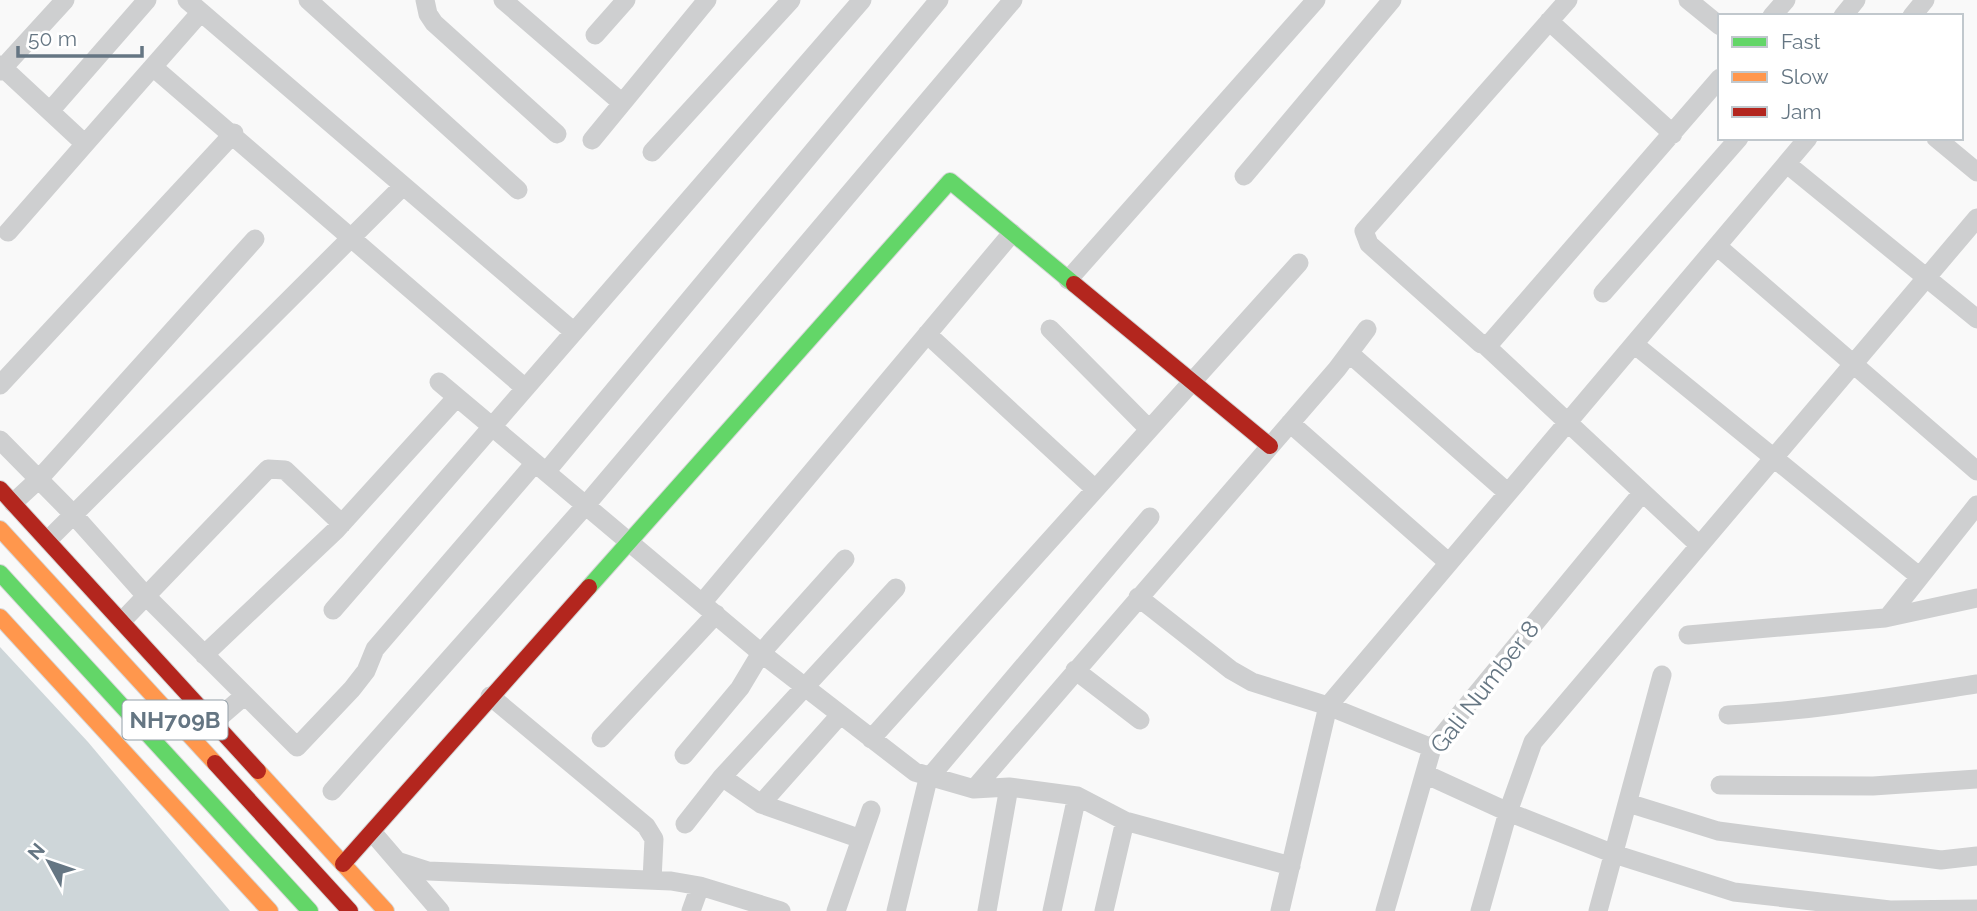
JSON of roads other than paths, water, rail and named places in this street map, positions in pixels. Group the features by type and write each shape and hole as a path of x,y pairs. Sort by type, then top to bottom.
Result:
{"main road":[{"path":"348,858 950,181 1270,446"},
{"path":"22,489 62,525 231,707 386,911"},
{"name":"NH709B","path":"0,529 350,911"},
{"name":"NH709B","path":"0,573 310,911"},
{"path":"0,617 270,911"}],"street":[{"path":"65,0 1,68 85,144"},
{"path":"50,111 147,0"},
{"path":"308,0 518,190"},
{"path":"425,0 428,14 434,23 557,134"},
{"path":"503,0 622,103"},
{"path":"595,35 625,0"},
{"path":"592,140 707,0"},
{"path":"333,610 862,0"},
{"path":"0,440 22,489 62,525 136,607 204,654 231,707 297,747 352,689 366,671 375,649 540,467 939,0"},
{"path":"332,791 586,505 1013,0"},
{"path":"1068,280 1316,0"},
{"path":"1244,176 1392,0"},
{"path":"1567,0 1364,232 1369,243 1485,345 1699,545"},
{"path":"1688,0 1718,24"},
{"path":"1775,14 1786,0"},
{"path":"1845,14 1857,0"},
{"path":"1914,14 1925,0"},
{"path":"652,152 786,2"},
{"path":"8,232 153,66 194,6 574,332"},
{"path":"1549,20 1673,134"},
{"path":"153,66 234,133 525,388"},
{"path":"1485,345 1491,342 1718,80"},
{"path":"0,386 234,133"},
{"path":"1603,293 1737,140"},
{"path":"1280,911 1328,706 1806,140"},
{"path":"1938,140 1977,172"},
{"path":"1787,164 1977,319"},
{"path":"62,525 403,186"},
{"path":"1480,911 1508,812 1533,742 1977,218"},
{"path":"601,738 709,608 927,334 1012,233"},
{"path":"22,489 255,239"},
{"path":"1717,247 1977,471"},
{"path":"872,739 1298,263"},
{"path":"1050,329 1149,429"},
{"path":"974,789 1290,423 1367,329"},
{"path":"927,334 1095,489"},
{"path":"1634,344 1920,577"},
{"path":"1349,353 1508,493"},
{"path":"439,382 761,653 903,765 928,779 974,789 1009,787 1077,796 1125,821 1291,866"},
{"path":"204,654 342,524 457,397"},
{"path":"1290,423 1450,563"},
{"path":"136,607 268,469 285,470 342,524"},
{"name":"Gali Number 8","path":"1385,911 1396,863 1432,748 1642,493"},
{"path":"1888,617 1977,505"},
{"path":"897,911 928,779 1150,517"},
{"path":"684,755 740,688 761,653 845,559"},
{"path":"685,824 722,777 896,588"},
{"path":"1138,597 1231,670 1252,682 1328,706 1432,748"},
{"path":"1688,635 1888,617 1977,598"},
{"path":"1075,670 1140,720"},
{"path":"1598,911 1662,675"},
{"path":"1728,715 1793,712 1977,684"},
{"path":"490,696 646,826 654,839 652,880"},
{"path":"761,804 840,715"},
{"path":"1425,774 1508,812 1614,854 1734,892 1890,910 1977,909"},
{"path":"722,777 761,804 861,839"},
{"path":"1720,785 1873,786 1977,779"},
{"path":"987,911 1009,787"},
{"path":"1052,911 1077,796"},
{"path":"1628,803 1718,831 1941,860 1977,856"},
{"path":"836,911 871,810"},
{"path":"1104,911 1125,821"},
{"path":"371,835 400,862 440,911"},
{"path":"400,862 428,871 652,880 700,886 748,906 780,911"},
{"path":"691,911 700,886"}]}
